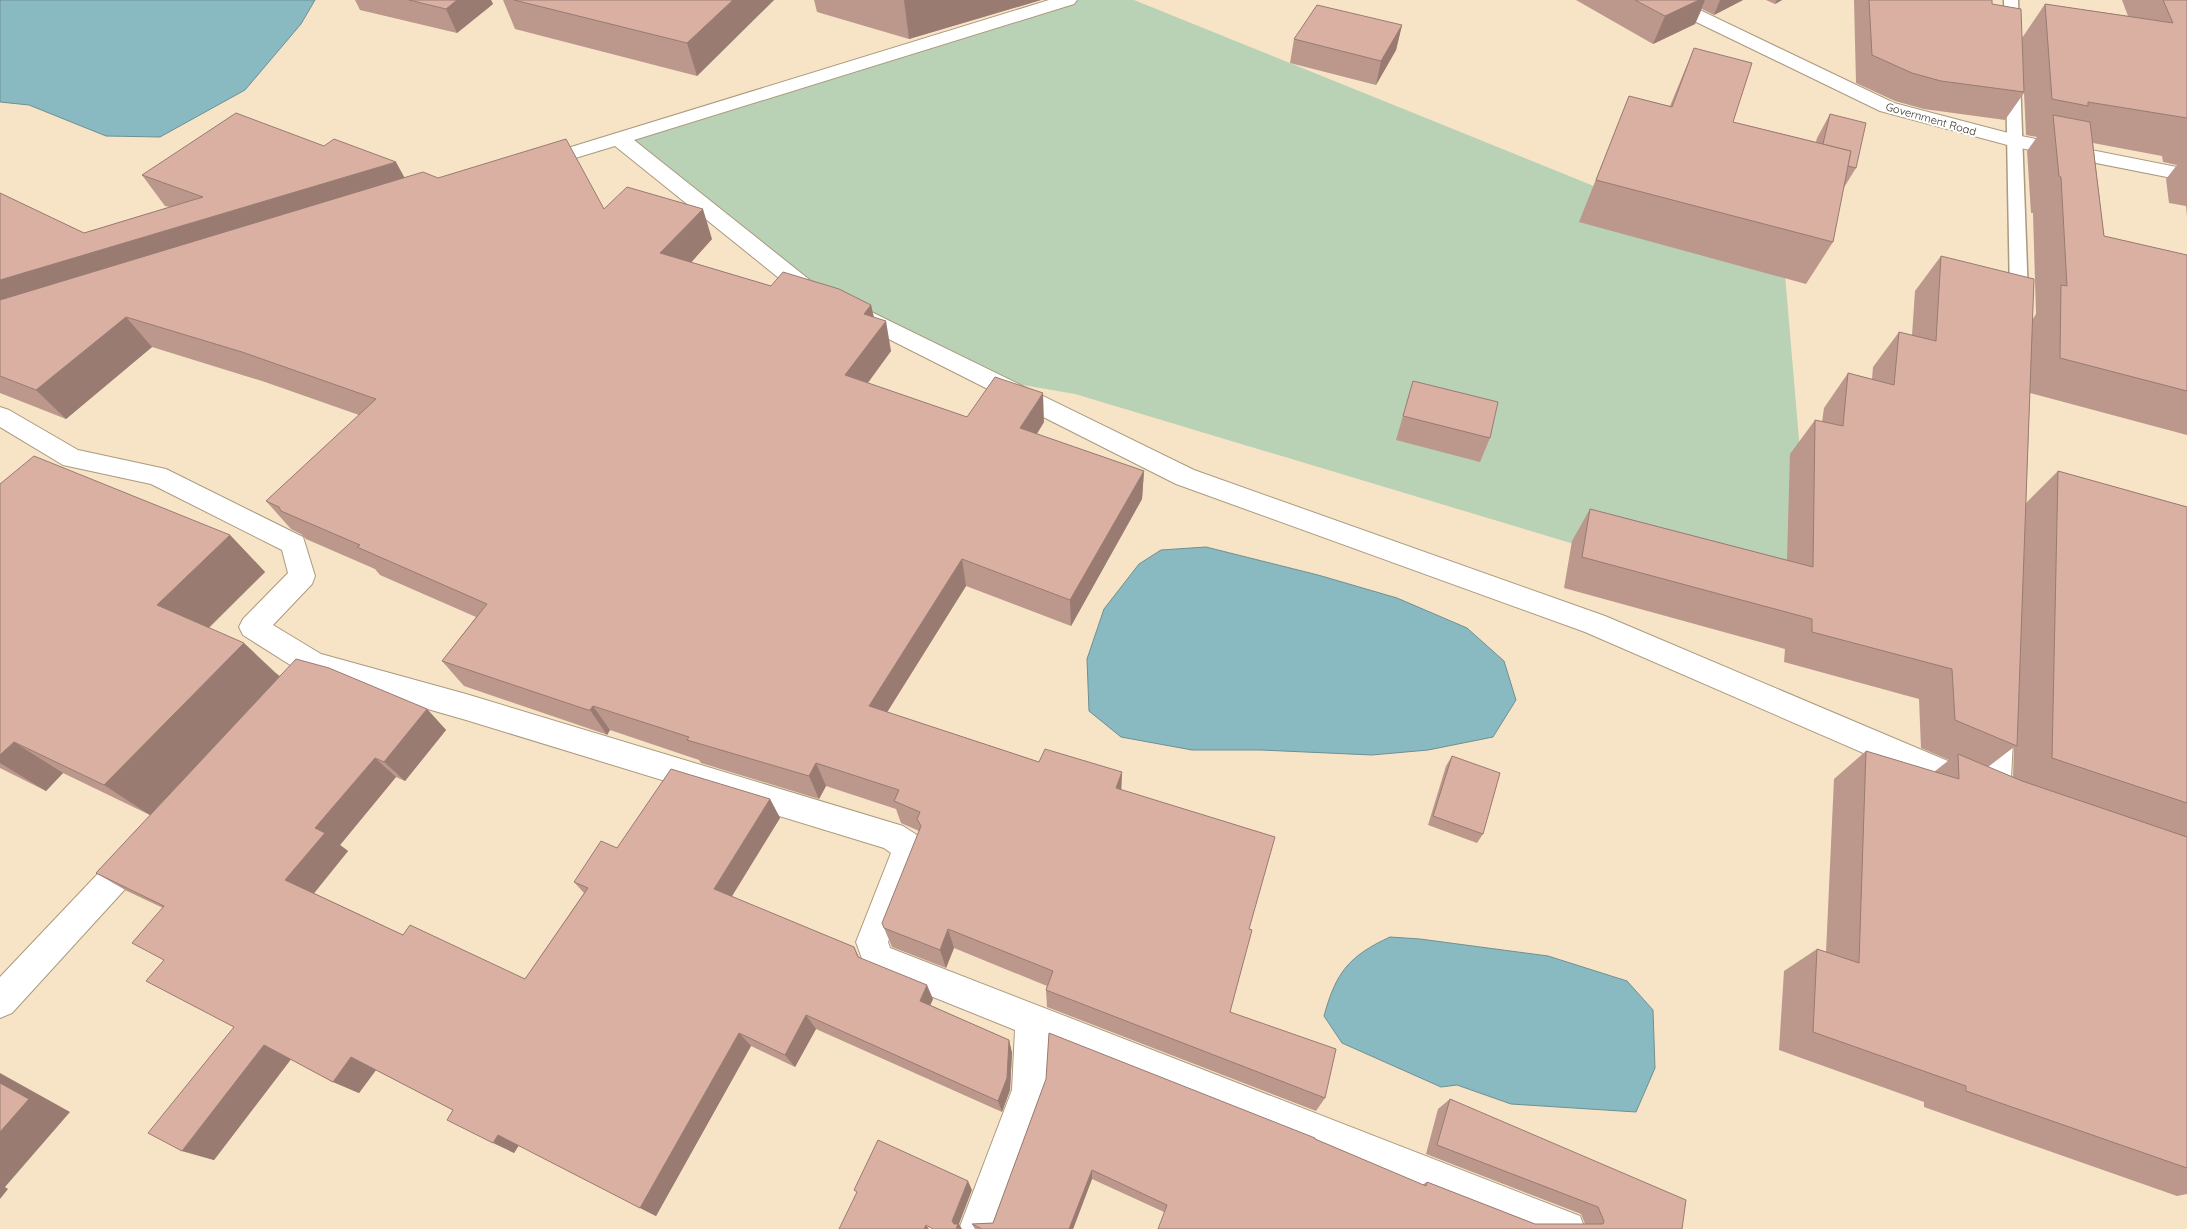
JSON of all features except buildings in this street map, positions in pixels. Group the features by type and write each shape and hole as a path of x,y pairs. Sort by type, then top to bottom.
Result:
{"street":[{"path":"523,168 1068,0"},
{"name":"Government Road","path":"1668,1 1887,107 2014,141 2187,175"},
{"path":"618,138 803,286 1185,477 1595,624 2004,799 2000,698"},
{"path":"0,416 65,464 158,476 294,544 302,576 253,627 313,664 466,707 892,836 909,847 872,942 878,959 1567,1229"},
{"path":"293,686 313,664"},
{"path":"0,1001 158,832"},
{"path":"977,1229 1029,1090 1033,1020"}],"lane":[{"path":"2011,0 2018,305"}],"green space":[{"path":"1068,0 1134,0 1784,263 1814,616 1075,394 988,379 803,286 618,138"}],"water":[{"path":"0,0 315,0 301,24 245,90 160,137 106,136 29,105 0,102"},
{"path":"1206,547 1318,575 1397,598 1467,628 1504,661 1516,700 1493,737 1428,750 1372,755 1261,750 1192,750 1121,737 1089,711 1087,659 1104,609 1139,564 1161,550"},
{"path":"1390,937 1420,939 1548,956 1627,981 1653,1010 1655,1068 1636,1112 1511,1104 1457,1085 1441,1087 1342,1043 1324,1016 1334,988 1339,977 1354,959 1364,951"}]}
